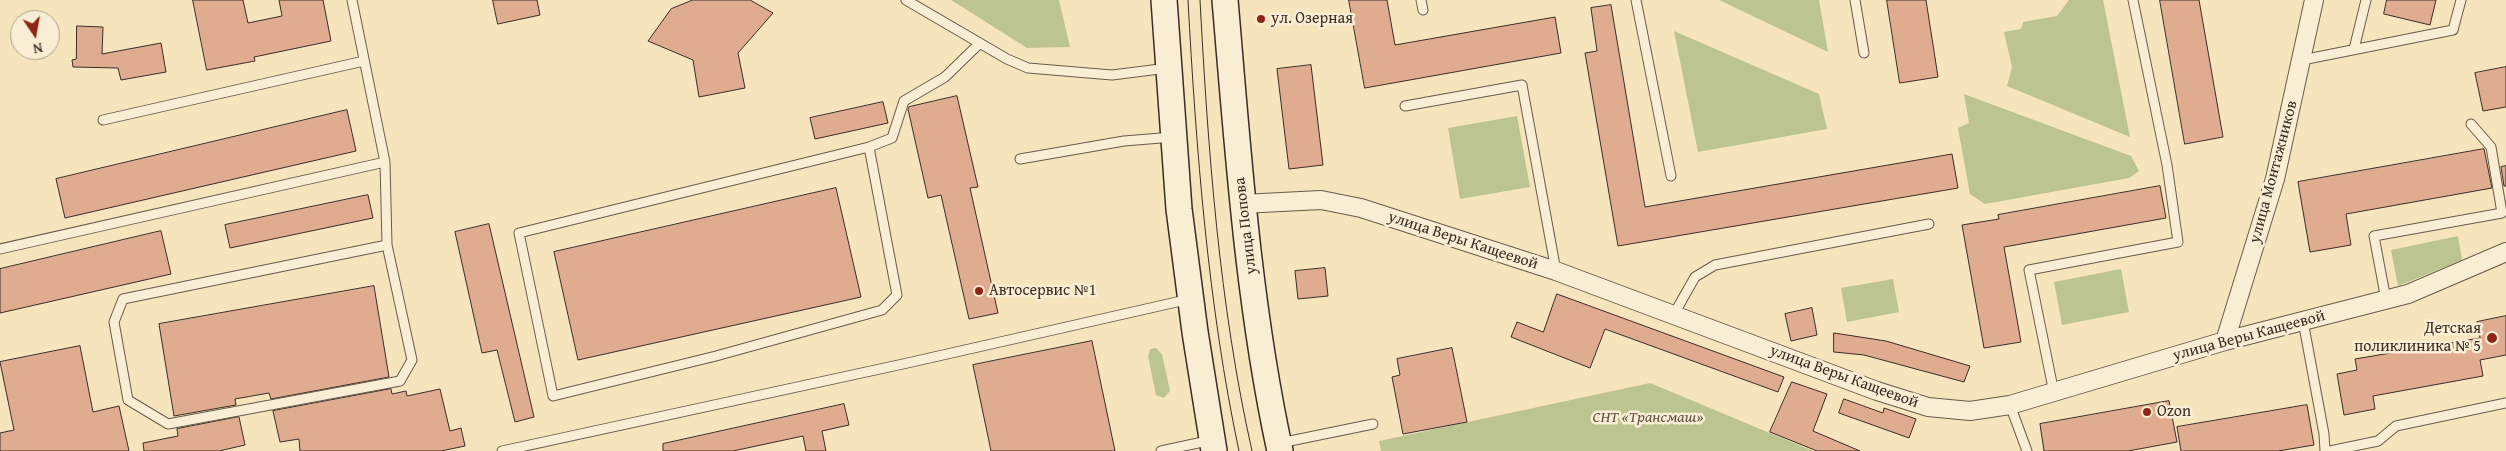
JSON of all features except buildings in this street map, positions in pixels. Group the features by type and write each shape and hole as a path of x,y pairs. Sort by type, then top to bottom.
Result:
{"main road":[{"path":"1164,0 1179,209 1190,299 1213,445"},
{"name":"улица Попова","path":"1225,0 1242,204 1260,342 1279,447"}],"street":[{"name":"улица Монтажников","path":"2225,341 2275,179 2314,0"},
{"name":"улица Веры Кащеевой","path":"1242,204 1321,200 1361,208 1556,272 1674,314 1877,392 1928,407 1970,411 2010,404 2054,393 2225,341 2408,294 2506,252"}],"lane":[{"path":"352,0 385,162 387,244 412,360 400,382 168,424 128,400 114,322 123,299 387,244"},
{"path":"906,0 1007,59 1028,68 1112,75 1168,68"},
{"path":"1421,0 1423,10"},
{"path":"1636,0 1671,176"},
{"path":"1855,0 1864,53"},
{"path":"2054,393 2029,270 2178,242 2167,165 2134,0"},
{"path":"2354,49 2366,0"},
{"path":"2302,60 2453,30 2462,0"},
{"path":"869,147 897,295 882,310 716,356 553,396 519,233 869,147 892,138 904,101 945,77 980,43"},
{"path":"103,120 364,60"},
{"path":"1405,106 1522,85 1556,272"},
{"path":"2386,300 2374,236 2502,213 2492,147 2471,124"},
{"path":"1020,159 1124,141 1174,136"},
{"path":"0,249 385,162"},
{"path":"1674,314 1695,277 1715,264 1929,224"},
{"path":"502,451 1190,299"},
{"path":"2303,321 2324,434 2325,451"},
{"path":"2330,451 2378,442 2396,426 2506,403"},
{"path":"2010,404 2027,451"},
{"path":"1279,447 1373,424"},
{"path":"1161,451 1213,445"}],"green space":[{"path":"951,0 1059,0 1070,47 1027,48"},
{"path":"1719,0 1819,0 1828,52"},
{"path":"2069,0 2103,0 2130,137 2007,86 2012,67 2004,32 2021,29 2023,22 2057,16"},
{"path":"1674,31 1819,94 1827,129 1698,152"},
{"path":"1964,94 2131,156 2139,171 2129,178 1985,204 1970,194 1958,128 1969,123"},
{"path":"1517,116 1530,187 1460,199 1448,128"},
{"path":"2458,236 2462,260 2398,286 2391,250"},
{"path":"2121,269 2129,312 2062,325 2054,282"},
{"path":"1893,279 1899,312 1847,322 1841,288"},
{"path":"1156,348 1162,354 1170,391 1164,398 1156,395 1148,356 1150,349"},
{"name":"СНТ «Трансмаш»","path":"1650,383 1813,451 1381,451 1379,441"}],"tram line":[{"path":"1188,0 1199,170 1211,284 1228,396 1239,451"},
{"path":"1200,0 1211,170 1223,283 1231,340 1252,451"}],"place":[{"name":"ул. Озерная","path":"1261,19"},
{"name":"Автосервис №1","path":"979,291"},
{"name":"Детская поликлиника № 5","path":"2492,338"},
{"name":"Ozon","path":"2147,412"}]}
